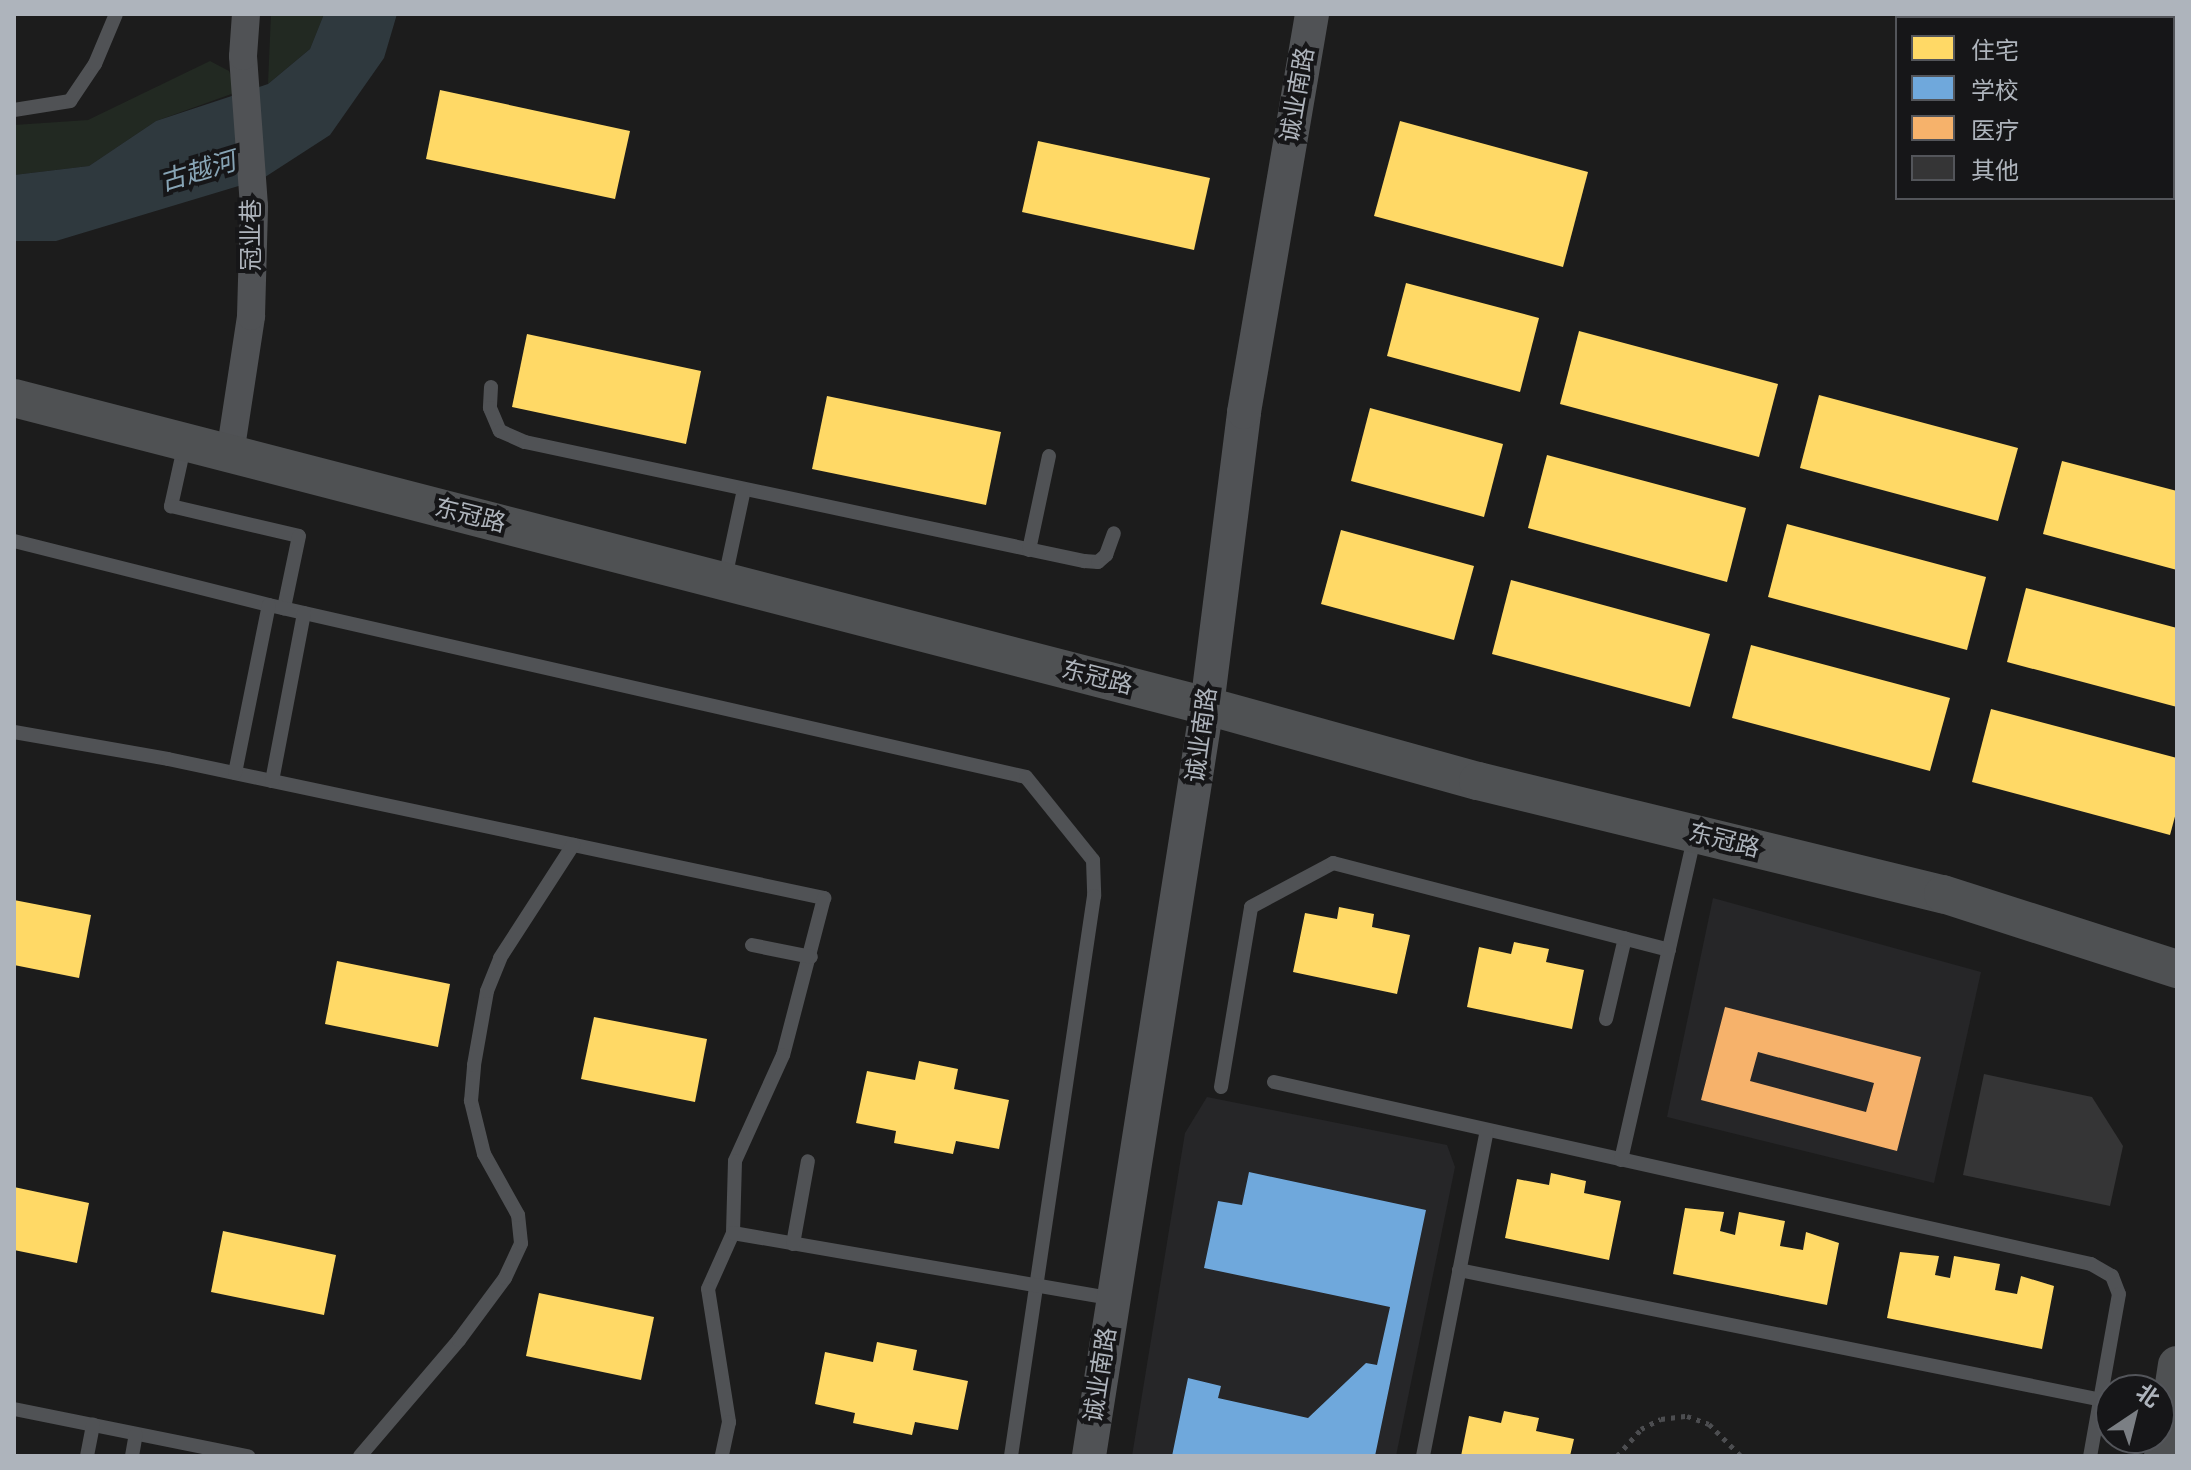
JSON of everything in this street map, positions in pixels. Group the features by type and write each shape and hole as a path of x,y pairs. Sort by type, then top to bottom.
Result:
{"main road":[{"name":"东冠路","path":"14,398 1207,706 1478,781 1943,894 2177,969"},
{"path":"2163,1456 2177,1365"}],"street":[{"name":"诚业南路","path":"1089,1456 1207,706 1244,412 1312,14"},
{"name":"冠业巷","path":"230,454 251,316 254,206 243,56 246,18"}],"lane":[{"path":"14,110 70,101 95,64 116,14"},
{"path":"491,387 492,418 512,439 1029,550 1098,562 1111,549 1114,533"},
{"path":"185,443 171,506 299,536 277,607 235,773"},
{"path":"1029,550 1049,456"},
{"path":"724,582 744,489"},
{"path":"14,541 277,607 1026,777 1093,860 1094,872 1011,1456"},
{"path":"272,781 304,613"},
{"path":"14,732 235,773 824,898 783,1055 735,1161 733,1233 708,1289 729,1422 722,1456"},
{"path":"1621,1160 1695,834"},
{"path":"360,1456 459,1340 505,1278 521,1243 518,1215 484,1154 471,1101 474,1065 487,991 500,958 573,845"},
{"path":"1221,1087 1251,907 1333,863 1669,950"},
{"path":"1606,1019 1625,938"},
{"path":"752,945 811,957"},
{"path":"1274,1082 2091,1264 2112,1276 2119,1294 2106,1374"},
{"path":"1423,1456 1487,1130"},
{"path":"793,1244 808,1161"},
{"path":"733,1233 1114,1299"},
{"path":"1459,1270 2095,1399"},
{"path":"14,1409 248,1456"},
{"path":"87,1456 93,1425"},
{"path":"2090,1456 2095,1433"},
{"path":"132,1456 136,1434"}],"path":[{"path":"1617,1456 1641,1429 1661,1419 1687,1416 1709,1424 1741,1456"}],"shaded area":[{"path":"271,14 324,14 310,49 268,84"},
{"path":"210,61 229,71 237,92 156,121 89,166 14,175 14,125 88,120"},
{"path":"1713,898 1981,972 1934,1183 1667,1117"},
{"path":"1207,1097 1447,1145 1455,1167 1396,1456 1132,1456 1185,1133"}],"water":[{"name":"古越河","path":"324,14 397,14 384,58 330,135 262,179 56,241 14,241 14,175 89,166 156,121 268,84 310,49"}],"building: 住宅":[{"path":"440,90 630,131 615,199 426,159"},
{"path":"1400,121 1588,172 1563,267 1374,216"},
{"path":"1038,141 1210,178 1194,250 1022,212"},
{"path":"1406,283 1539,318 1520,392 1387,356"},
{"path":"1579,331 1778,384 1759,457 1560,404"},
{"path":"527,334 701,371 686,444 512,407"},
{"path":"1819,395 2018,448 1998,521 1800,468"},
{"path":"827,396 1001,432 986,505 812,469"},
{"path":"1370,408 1503,444 1484,517 1351,481"},
{"path":"1547,455 1746,508 1727,582 1528,528"},
{"path":"2062,461 2177,491 2177,570 2043,534"},
{"path":"1787,524 1986,577 1967,650 1768,597"},
{"path":"1341,530 1474,566 1454,640 1321,604"},
{"path":"1511,580 1710,634 1690,707 1492,654"},
{"path":"2026,588 2177,628 2177,707 2007,662"},
{"path":"1751,645 1950,698 1930,771 1732,718"},
{"path":"1991,709 2177,758 2177,809 2170,835 1972,782"},
{"path":"14,900 91,915 79,978 14,965"},
{"path":"1339,907 1374,914 1372,927 1410,935 1397,994 1293,972 1305,913 1337,919"},
{"path":"1514,942 1549,949 1546,962 1584,970 1572,1029 1467,1007 1479,947 1511,954"},
{"path":"337,961 450,984 438,1047 325,1024"},
{"path":"594,1017 707,1039 695,1102 581,1079"},
{"path":"919,1061 958,1069 954,1089 1009,1100 999,1149 956,1141 953,1154 894,1143 896,1131 856,1123 867,1071 915,1080"},
{"path":"1551,1173 1586,1181 1584,1193 1621,1201 1609,1260 1505,1238 1517,1179 1549,1185"},
{"path":"14,1187 89,1203 77,1263 14,1250"},
{"path":"1685,1208 1724,1212 1720,1231 1735,1235 1739,1212 1785,1221 1780,1246 1803,1250 1806,1232 1839,1243 1827,1305 1673,1274"},
{"path":"223,1231 336,1255 324,1315 211,1292"},
{"path":"1900,1252 1939,1256 1935,1275 1950,1278 1954,1256 2000,1264 1995,1290 2017,1294 2021,1276 2054,1286 2042,1349 1887,1318"},
{"path":"539,1293 654,1317 641,1380 526,1356"},
{"path":"877,1342 917,1350 913,1370 968,1381 958,1430 915,1422 912,1435 853,1423 855,1413 815,1404 825,1352 873,1362"},
{"path":"1504,1411 1539,1418 1536,1431 1574,1439 1570,1456 1461,1456 1469,1416 1501,1423"}],"building: 学校":[{"path":"1249,1172 1426,1210 1375,1456 1172,1456 1188,1378 1221,1386 1218,1398 1308,1418 1366,1363 1377,1365 1390,1307 1204,1268 1218,1201 1242,1205"}],"building: 医疗":[{"path":"1725,1007 1921,1057 1897,1151 1701,1100","holes":["1758,1052 1874,1083 1866,1112 1750,1081"]}],"building: 其他":[{"path":"1984,1074 2092,1097 2123,1146 2110,1206 1963,1175"}]}
